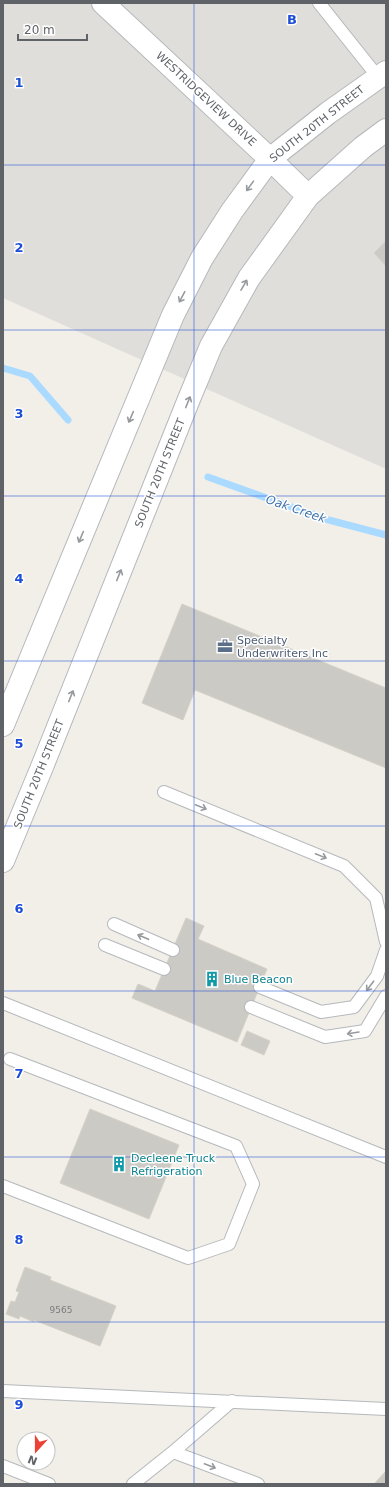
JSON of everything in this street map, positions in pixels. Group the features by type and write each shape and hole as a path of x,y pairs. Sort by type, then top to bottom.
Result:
{"street":[{"name":"WESTRIDGEVIEW DRIVE","path":"103,3 308,196"},
{"name":"SOUTH 20TH STREET","path":"3,725 173,315 211,245 232,211 270,159 328,113 382,74"},
{"name":"SOUTH 20TH STREET","path":"3,861 211,346 249,278 308,196 363,147 386,130"}],"lane":[{"path":"319,3 382,74"},
{"path":"164,792 344,866 376,898 386,924"},
{"path":"376,898 386,942"},
{"path":"114,924 173,950"},
{"path":"105,945 164,969"},
{"path":"260,987 322,1012 354,1007 377,976 386,950"},
{"path":"251,1007 325,1037 365,1031 386,996"},
{"path":"3,1003 386,1157"},
{"path":"3,1186 188,1258 229,1244 253,1184 236,1146 10,1059"},
{"path":"3,1391 386,1409"},
{"path":"133,1484 232,1402"},
{"path":"173,1452 258,1484"},
{"path":"3,1466 47,1483"}],"shaded area":[{"path":"3,3 386,3 386,469 3,298"}],"building":[{"path":"386,241 386,266 374,253"},
{"name":"Specialty Underwriters Inc","path":"182,604 386,688 386,768 195,690 183,720 142,703"},
{"name":"Blue Beacon","path":"186,918 204,926 198,939 267,969 237,1042 132,998 138,984 155,991"},
{"path":"247,1031 270,1041 264,1055 241,1045"},
{"name":"Decleene Truck Refrigeration","path":"90,1109 179,1145 149,1219 60,1183"},
{"path":"25,1267 51,1277 50,1280 116,1306 100,1346 34,1320 34,1322 20,1316 19,1319 6,1314 11,1301 15,1302 19,1292 16,1291"},
{"path":"386,1471 386,1484 374,1484"}],"waterway":[{"name":"Oak Creek","path":"3,368 30,376 68,420"},
{"name":"Oak Creek","path":"208,477 325,519 386,535"}],"place":[{"name":"Specialty Underwriters Inc","path":"225,646"},
{"name":"Blue Beacon","path":"212,979"},
{"name":"Decleene Truck Refrigeration","path":"119,1164"}]}
